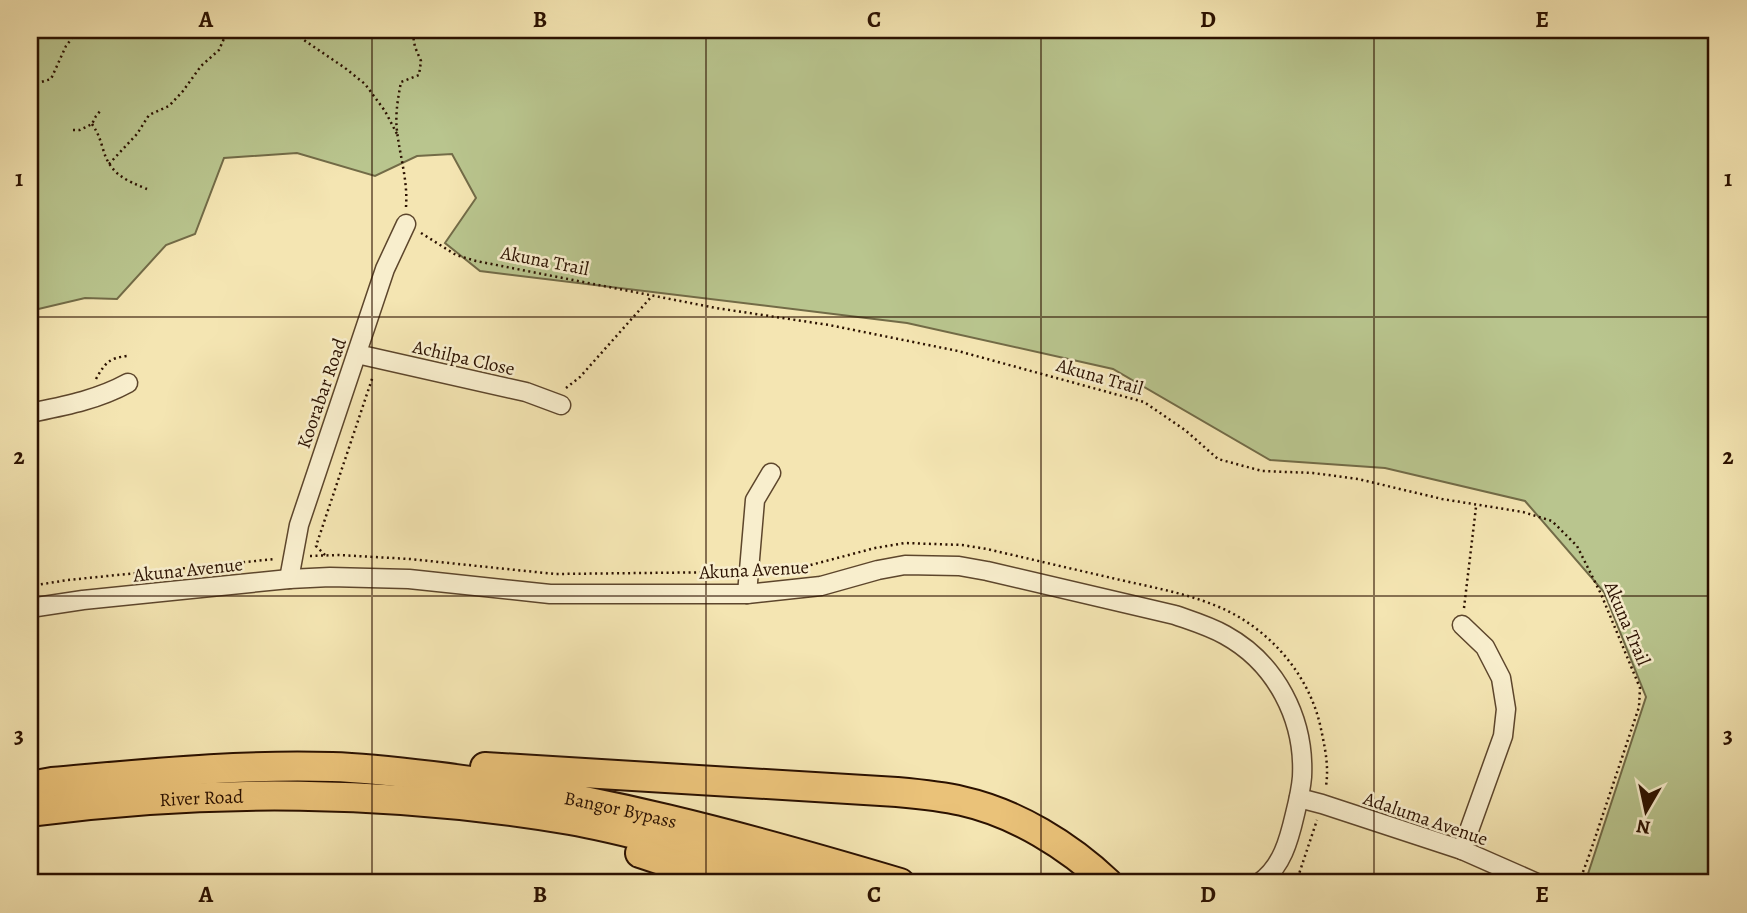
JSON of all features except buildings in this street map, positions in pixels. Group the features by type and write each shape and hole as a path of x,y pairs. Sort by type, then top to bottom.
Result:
{"main road":[{"path":"335,767 419,762 943,797 1001,814 1038,832 1086,863 1108,883"},
{"name":"River Road","path":"30,786 195,769 270,765 335,767"},
{"name":"Bangor Bypass","path":"335,767 484,782 594,802 681,822 900,883"},
{"name":"River Road","path":"30,812 159,799 373,799"},
{"name":"Bangor Bypass","path":"373,799 482,808 572,820 823,883"},
{"path":"373,799 578,837 730,883"}],"street":[{"name":"Koorabar Road","path":"289,579 299,525 385,269 405,224"},
{"name":"Achilpa Close","path":"357,354 526,392 555,402"},
{"path":"30,413 92,399 128,383"},
{"path":"747,594 755,500 771,473"},
{"name":"Akuna Avenue","path":"30,608 83,600 330,577 397,579 550,594 747,594 821,586 905,565 959,566 1175,615 1202,624 1244,648 1275,680 1294,717 1302,758 1302,778 1284,851 1270,875 1259,883"},
{"path":"1462,625 1485,647 1496,667 1501,678 1506,709 1503,736 1462,849"},
{"name":"Adaluma Avenue","path":"1299,798 1462,849 1537,883"}],"path":[{"path":"30,99 38,83 51,79 66,46 78,30"},
{"path":"109,164 149,115 169,106 183,91 201,66 219,50 230,30"},
{"path":"279,30 298,36 365,84 385,111 398,137"},
{"path":"405,224 407,187 398,137 396,106 401,82 419,75 421,61 412,30"},
{"path":"73,130 80,130 92,124 101,110"},
{"path":"92,124 100,136 109,164 115,173 147,189"},
{"name":"Akuna Trail","path":"405,224 456,255 466,258 716,308 829,325 958,351 1144,402 1219,458 1262,471 1313,473 1358,480 1476,506 1523,512 1552,522 1577,546 1601,594 1640,688 1639,707 1590,853 1580,880 1574,883"},
{"path":"555,402 653,295"},
{"path":"96,380 113,357 127,356"},
{"path":"325,555 316,546 379,359"},
{"path":"1462,625 1476,506"},
{"path":"1296,883 1322,804"}],"green space":[{"path":"30,30 1717,30 1717,883 1585,883 1646,697 1604,592 1525,501 1385,468 1270,460 1113,369 907,323 480,271 445,243 476,198 452,154 417,156 375,176 297,153 224,158 195,234 166,245 117,299 85,298 30,311"}]}
